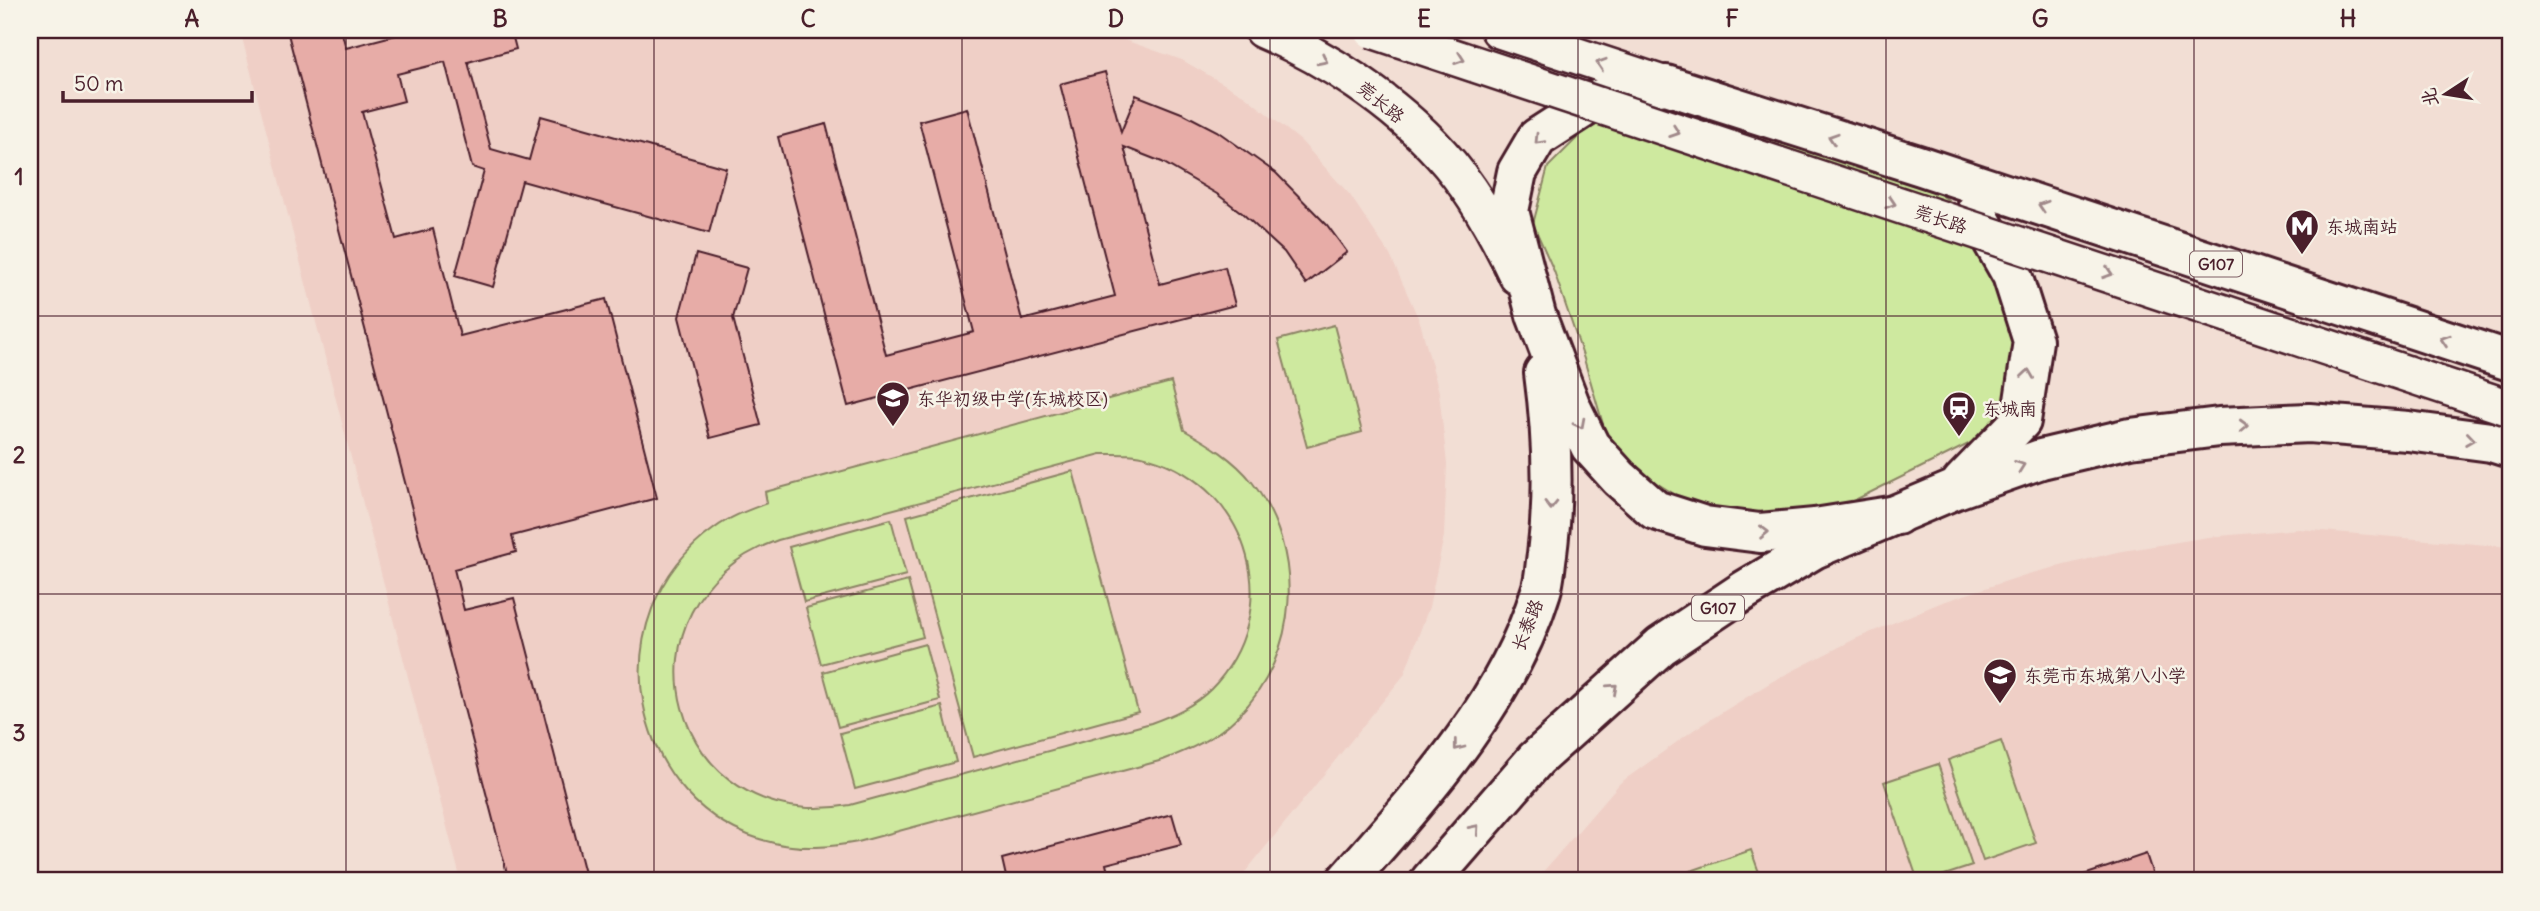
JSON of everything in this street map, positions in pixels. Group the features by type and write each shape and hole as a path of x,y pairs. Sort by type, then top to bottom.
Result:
{"highway":[{"name":"G107","path":"1536,315 1509,211 1517,172 1537,138 1596,100 1626,91 1666,85 1921,166 2510,361"},
{"path":"1921,166 1976,213 2012,275 2033,341 2021,421 1956,489"},
{"path":"1536,315 1571,407 1590,446 1619,478 1655,509 1705,526 1760,533 1815,528 1897,515"},
{"name":"长泰路","path":"1346,881 1395,826 1472,728 1515,656 1542,589 1551,523 1552,456 1536,315"},
{"name":"G107","path":"1430,881 1536,759 1661,646 1745,590 1814,549 1956,489 2066,453 2130,438 2219,427 2309,424 2407,431 2491,442 2510,448"}],"main road":[{"name":"莞长路","path":"1262,30 1338,69 1392,108 1441,154 1492,228 1536,315"},
{"name":"莞长路","path":"1372,30 2510,408"},
{"path":"1499,30 1666,85"}],"shaded area":[{"name":"东华初级中学(东城校区)","path":"240,30 1096,30 1182,60 1245,96 1301,141 1350,195 1390,255 1420,322 1439,392 1447,464 1444,536 1429,607 1404,675 1238,881 461,881"},
{"name":"东莞市东城第八小学","path":"2299,529 2510,547 2510,881 1535,881 1620,783 1695,729 1773,681 1855,639 1940,603 2028,574 2117,552 2208,537"}],"green space":[{"path":"1631,103 1688,106 1911,173 1955,205 1985,261 2012,321 2016,380 2003,427 1853,501 1790,521 1710,516 1645,476 1607,438 1554,271 1533,224 1548,167 1579,136"},
{"path":"1334,325 1362,432 1307,447 1278,340"},
{"path":"1171,382 1184,430 1237,466 1252,482 1269,510 1281,539 1288,571 1284,633 1274,664 1258,692 1237,717 1211,737 1173,756 858,842 816,847 774,843 724,823 686,792 659,751 644,705 641,656 652,609 676,565 715,528 767,503 765,492","holes":["1101,454 1143,456 1184,473 1213,496 1234,524 1247,556 1252,590 1247,625 1234,658 1211,689 1198,700 1151,723 850,805 788,805 738,786 703,752 682,708 678,660 692,612 725,570 778,540"]},
{"path":"1073,471 1138,712 973,757 907,516"},
{"path":"891,519 906,575 804,602 789,547"},
{"path":"908,581 923,637 821,664 806,608"},
{"path":"925,644 940,700 838,727 823,672"},
{"path":"942,706 956,762 855,789 840,733"},
{"path":"2001,741 2036,843 1983,861 1948,760"},
{"path":"1938,764 1972,866 1926,881 1918,881 1884,782"},
{"path":"1751,850 1762,881 1662,881"}],"building":[{"path":"287,30 341,30 346,48 396,35 395,30 511,30 516,49 468,62 491,149 529,160 541,116 726,168 709,233 522,181 493,287 455,276 484,171 472,167 445,62 397,74 404,101 362,112 396,239 433,229 460,336 606,299 657,498 512,536 516,552 454,569 464,610 514,598 587,881 509,881"},
{"path":"1105,72 1121,132 1136,95 1184,114 1217,131 1276,173 1327,225 1347,252 1306,284 1284,252 1217,194 1162,162 1124,147 1160,284 1225,267 1235,305 848,406 778,137 826,124 886,355 974,332 919,121 967,108 1022,320 1115,296 1060,84"},
{"path":"696,254 747,268 733,318 761,425 710,438 679,317"},
{"path":"1172,814 1181,845 1106,864 1110,881 1007,881 1002,859"},
{"path":"2146,854 2155,881 2075,881 2075,878"}],"place":[{"name":"东城南站","path":"2302,256"},
{"name":"东华初级中学(东城校区)","path":"893,428"},
{"name":"东城南","path":"1959,438"},
{"name":"东莞市东城第八小学","path":"2000,705"}]}
